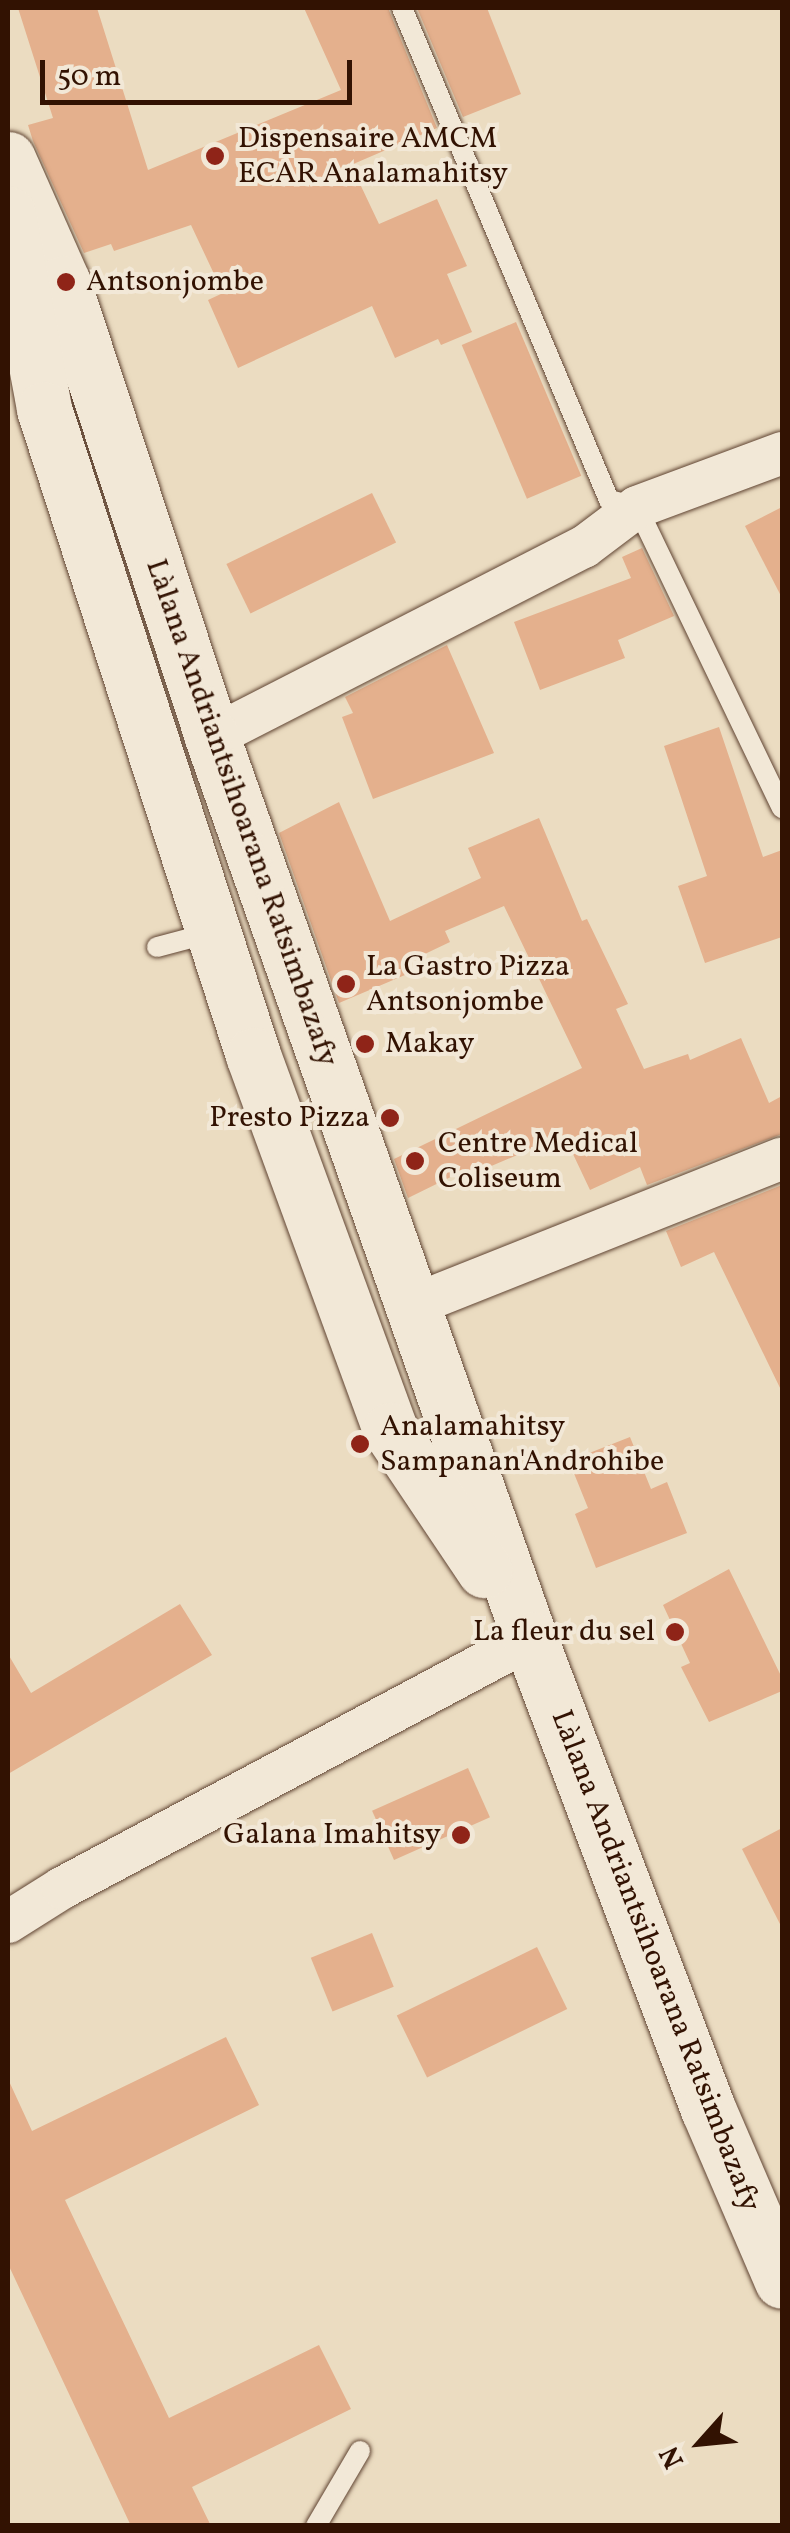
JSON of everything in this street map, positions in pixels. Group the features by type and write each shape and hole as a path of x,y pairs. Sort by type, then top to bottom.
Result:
{"main road":[{"name":"Làlana Andriantsihoarana Ratsimbazafy","path":"8,159 63,283 212,737 530,1639 708,2109 782,2281"},
{"name":"Làlana Andriantsihoarana Ratsimbazafy","path":"8,214 44,410 212,933 390,1430 530,1639"}],"street":[{"path":"212,737 584,546 636,506 782,454"},
{"path":"411,1306 782,1158"},
{"path":"8,1922 62,1888 530,1639"}],"lane":[{"path":"402,8 609,500 636,506 782,808"},
{"path":"158,947 212,933"},
{"path":"316,2526 360,2451"}],"building":[{"path":"18,8 97,8 148,170 341,90 304,8 388,8 437,128 351,165 379,224 437,199 467,266 447,274 472,332 441,345 438,339 395,358 372,306 238,368 208,300 223,293 191,225 114,251 111,244 84,253 28,125 53,118"},
{"path":"417,8 487,8 521,94 463,117"},
{"path":"516,322 581,476 527,499 462,345"},
{"path":"372,493 396,542 251,613 226,564"},
{"path":"782,507 782,598 745,526"},
{"path":"642,548 674,616 618,640 625,658 540,690 514,622 631,578 622,557"},
{"path":"447,645 494,753 373,799 342,717 353,713 345,697"},
{"path":"719,727 763,857 782,850 782,937 705,963 678,886 707,876 664,746"},
{"path":"339,802 390,921 481,878 468,848 539,818 582,921 587,919 628,1004 616,1009 644,1069 688,1054 690,1060 741,1038 769,1103 782,1096 782,1134 647,1185 640,1167 590,1190 564,1135 468,1176 465,1170 408,1198 394,1159 582,1068 504,906 445,931 450,942 408,962 412,972 339,1003 279,833"},
{"path":"782,1185 782,1392 714,1252 681,1267 666,1231"},
{"path":"630,1437 651,1489 667,1482 687,1533 596,1568 575,1514 588,1508 569,1461"},
{"path":"729,1569 782,1678 782,1691 709,1722 681,1667 690,1663 663,1605"},
{"path":"180,1604 212,1655 8,1774 8,1654 31,1693"},
{"path":"468,1768 490,1817 394,1860 372,1811"},
{"path":"782,1828 782,1928 742,1849"},
{"path":"372,1933 394,1987 333,2012 311,1958"},
{"path":"537,1947 567,2009 427,2077 397,2015"},
{"path":"226,2037 259,2105 65,2200 169,2418 319,2345 351,2409 192,2487 211,2526 131,2526 8,2264 8,2079 32,2131"}],"place":[{"name":"Dispensaire AMCM ECAR Analamahitsy","path":"215,156"},
{"name":"Antsonjombe","path":"66,282"},
{"name":"La Gastro Pizza Antsonjombe","path":"346,984"},
{"name":"Makay","path":"365,1044"},
{"name":"Presto Pizza","path":"390,1118"},
{"name":"Centre Medical Coliseum","path":"415,1161"},
{"name":"Analamahitsy Sampanan'Androhibe","path":"360,1444"},
{"name":"La fleur du sel","path":"675,1632"},
{"name":"Galana Imahitsy","path":"461,1835"}]}
